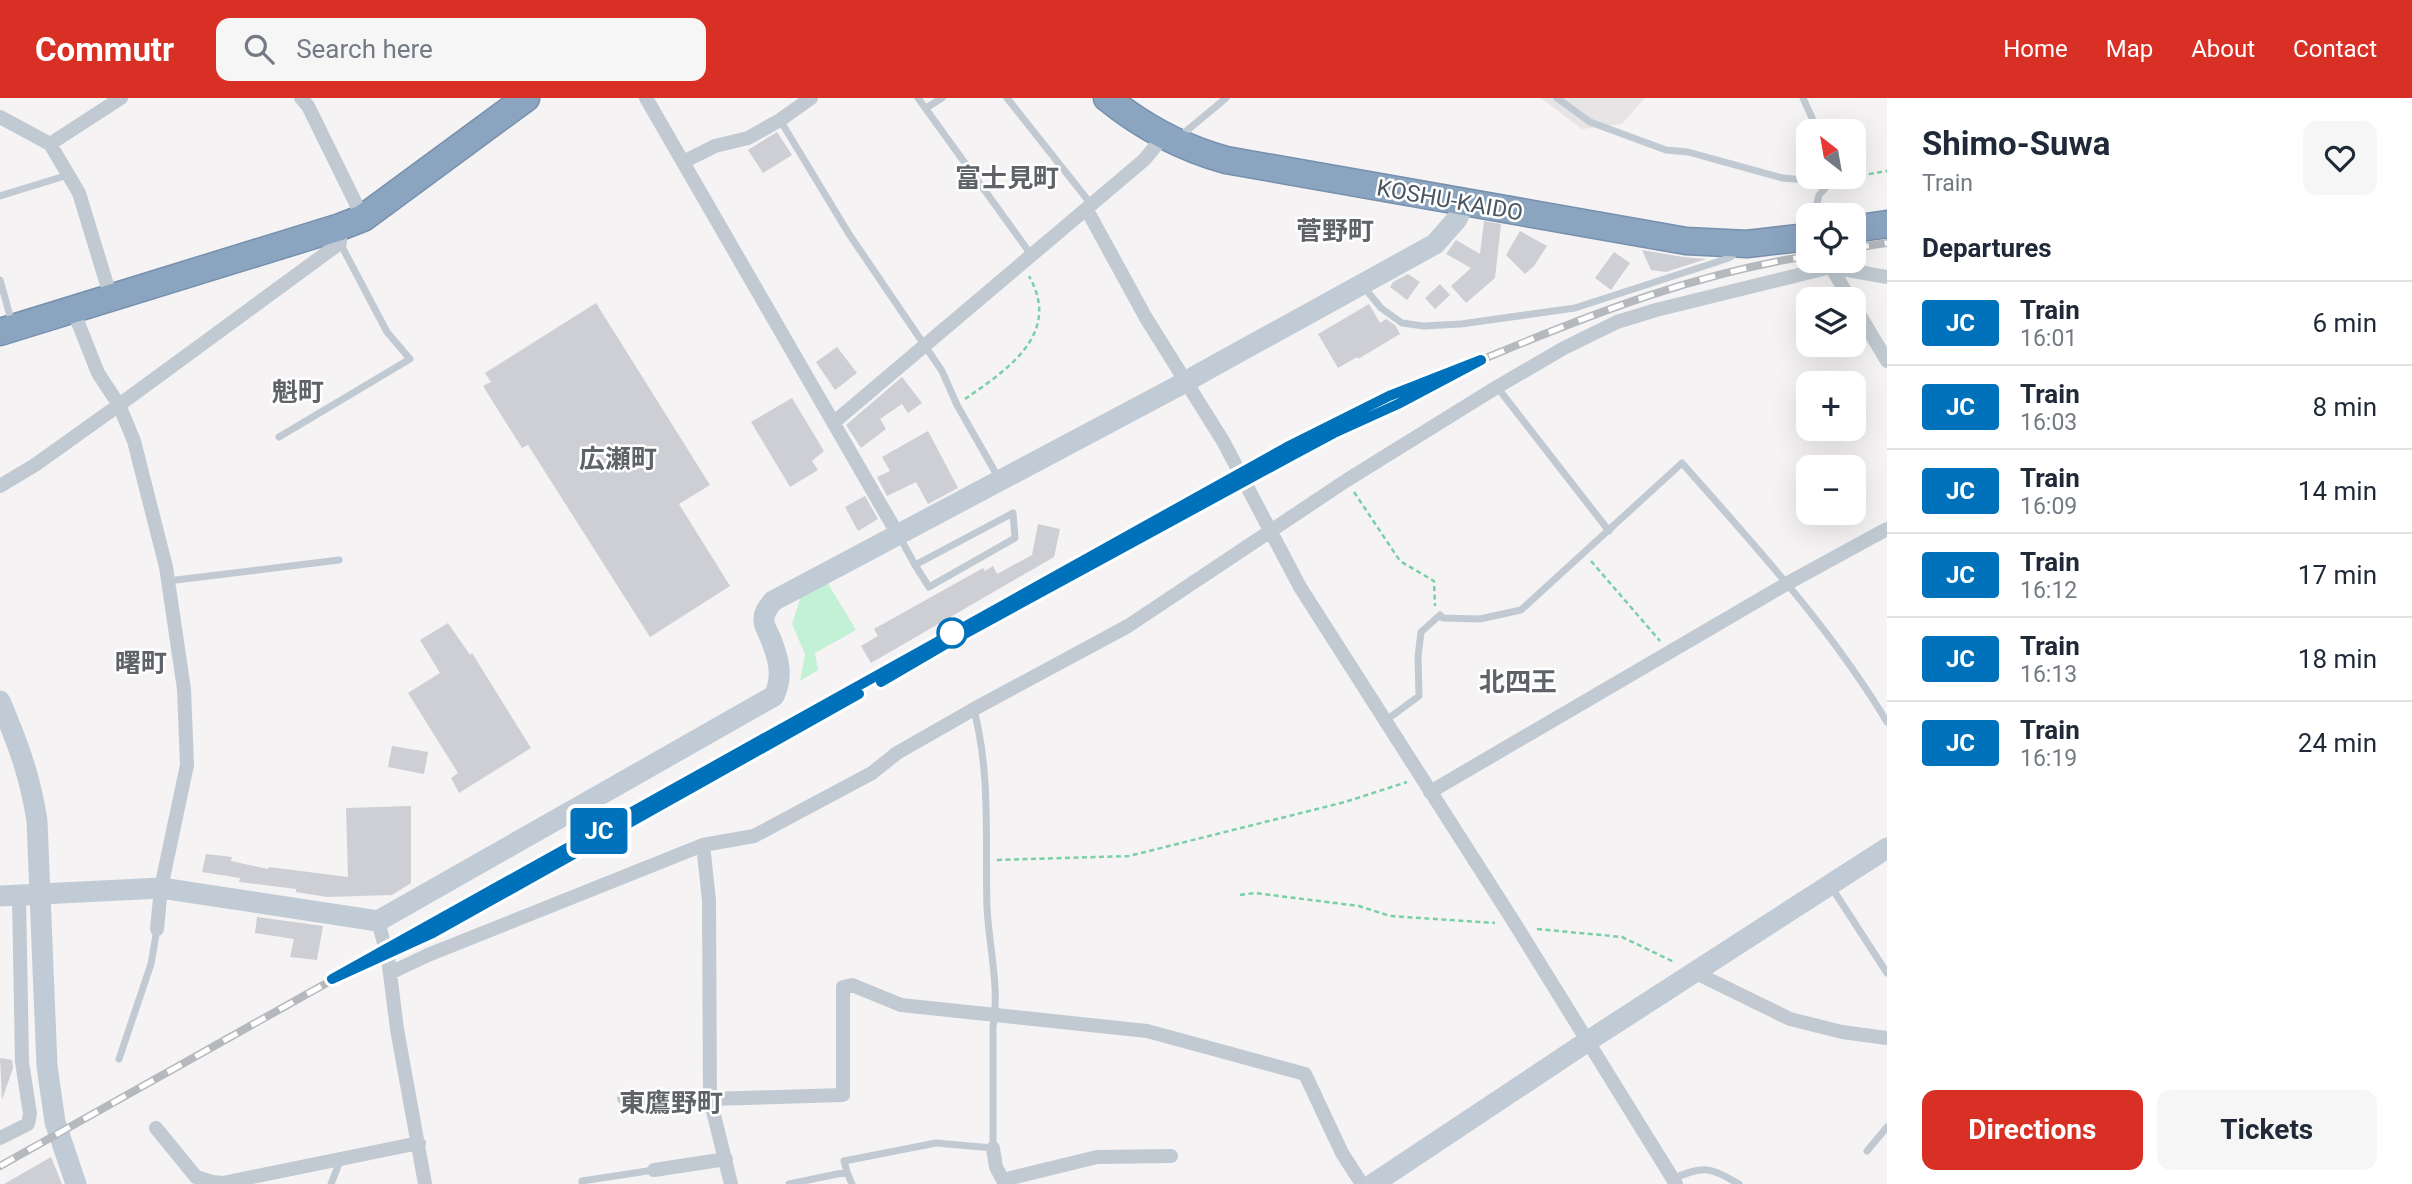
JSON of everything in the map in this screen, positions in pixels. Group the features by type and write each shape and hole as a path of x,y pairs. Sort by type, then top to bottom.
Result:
{"highway":[{"name":"KOSHU-KAIDO","path":"1107,98 1169,139 1195,151 1226,160 1686,241 1747,244 1796,238"},
{"path":"7,330 347,229 516,101"},
{"path":"1866,227 1887,223"}],"street":[{"path":"50,144 121,98"},
{"path":"0,486 35,465 119,405 347,229 307,106 301,98"},
{"path":"646,98 897,533"},
{"path":"683,162 715,146 748,138 811,98"},
{"path":"0,117 50,144 79,193 111,298"},
{"path":"832,423 1169,139"},
{"path":"20,896 161,888 378,922 774,696 780,684 779,668 777,655 764,622 766,610 773,601 1178,386 1435,244 1457,219 1465,201"},
{"path":"1090,207 1146,318 1223,441 1300,587 1515,924 1674,1181"},
{"path":"1866,272 1887,277"},
{"path":"390,973 428,955 703,845 754,836 872,773 897,753 974,709 1128,626 1347,481 1564,348 1617,322 1796,273"},
{"path":"73,310 98,373 119,405 134,441 168,581 184,688 187,765 161,888 157,929"},
{"path":"1866,326 1887,361"},
{"path":"1430,792 1788,583 1887,529"},
{"path":"0,701 31,783 37,821 20,896 22,1062 30,1114 29,1124 0,1138"},
{"path":"703,845 709,900 710,1099 731,1184"},
{"path":"1373,1184 1887,848"},
{"path":"20,896 55,1122 76,1184"},
{"path":"378,922 390,973 397,1029 425,1184"},
{"path":"1696,972 1790,1019 1842,1032 1887,1038"},
{"path":"624,1098 710,1099 843,1095 844,987 852,985 901,1005 1147,1031 1306,1074 1342,1153 1362,1184"},
{"path":"156,1128 196,1177 223,1183 419,1143"},
{"path":"993,1148 996,1167 1004,1182 1097,1157 1171,1156"},
{"path":"654,1170 726,1159"}],"lane":[{"path":"918,98 1027,260"},
{"path":"926,108 942,98"},
{"path":"1007,98 1090,207"},
{"path":"1169,139 1181,133 1226,98"},
{"path":"1557,98 1590,122 1666,150 1688,152 1782,178 1796,178"},
{"path":"1803,98 1813,119"},
{"path":"780,120 849,234 942,371 957,405 1000,480"},
{"path":"0,196 68,175"},
{"path":"279,437 410,359 387,332 347,229"},
{"path":"1362,285 1381,308 1402,323 1424,326 1461,324 1575,308 1729,258 1747,244"},
{"path":"0,280 7,330"},
{"path":"1497,387 1609,531"},
{"path":"1385,721 1419,696 1418,657 1422,632 1440,615 1443,618 1480,619 1521,610 1682,463 1788,583 1859,676 1887,722"},
{"path":"897,533 915,565 929,587 1015,538 1013,513 915,565"},
{"path":"168,581 339,560"},
{"path":"852,1184 844,1161 936,1143 993,1148 995,1016 987,911 986,778 974,709"},
{"path":"1831,886 1887,973"},
{"path":"120,1059 151,964 157,929"},
{"path":"1867,1151 1887,1127"},
{"path":"331,1184 340,1160"},
{"path":"1674,1181 1691,1171 1713,1169 1739,1184"},
{"path":"582,1184 582,1181 654,1170"},
{"path":"789,1184 847,1172"}],"path":[{"path":"1866,175 1887,171"},
{"path":"957,405 1002,373 1024,351 1035,332 1040,318 1039,299 1027,260"},
{"path":"1347,481 1400,561 1434,581 1434,605 1440,615"},
{"path":"1585,553 1670,652"},
{"path":"988,860 1129,856 1345,802 1420,777"},
{"path":"1240,895 1255,893 1359,906 1390,916 1515,924 1622,937 1696,972"}],"shaded area":[{"path":"1541,98 1645,98 1622,124 1582,129"}],"green space":[{"path":"827,582 856,630 815,653 818,670 800,681 805,654 792,624 801,596"}],"building":[{"path":"777,132 792,155 763,173 748,150"},
{"path":"1484,221 1501,224 1495,278 1466,303 1451,286 1471,268 1446,254 1456,240 1480,254"},
{"path":"1520,231 1547,246 1534,266 1525,274 1506,255"},
{"path":"1642,250 1706,259 1666,272 1651,270"},
{"path":"1614,252 1630,263 1611,290 1595,278"},
{"path":"1408,274 1420,282 1407,300 1390,287 1393,282"},
{"path":"1440,284 1450,295 1435,309 1425,298"},
{"path":"596,303 710,485 679,504 730,586 650,637 528,445 522,448 483,386 491,382 485,373"},
{"path":"1369,304 1380,323 1386,319 1395,325 1400,334 1338,368 1318,334"},
{"path":"837,347 857,373 835,390 816,362"},
{"path":"902,377 922,403 908,413 902,404 880,419 886,429 861,448 846,425"},
{"path":"792,398 824,451 812,461 818,470 790,487 751,422"},
{"path":"928,431 958,488 928,504 916,482 887,496 877,477 890,471 882,457"},
{"path":"865,496 878,519 858,531 845,507"},
{"path":"1038,524 1060,529 1054,557 871,663 861,646 878,636 874,629 983,568 985,571 993,566 997,574 1032,555"},
{"path":"448,623 470,655 472,653 531,748 459,793 451,778 458,773 408,693 440,673 420,640"},
{"path":"392,746 428,752 424,774 388,767"},
{"path":"411,806 411,883 392,895 327,897 296,892 296,889 239,882 240,878 202,872 206,854 232,857 231,861 268,869 348,877 346,808"},
{"path":"257,917 323,926 317,960 290,957 294,939 255,933"},
{"path":"0,1058 12,1060 13,1068 2,1100"},
{"path":"51,1157 62,1184 4,1184"}],"railway":[{"path":"1866,246 1887,243"},
{"path":"0,1166 1331,424 1536,337 1612,308 1728,272 1796,258"},
{"path":"1349,426 1419,393"}],"train":[{"name":"JC","path":"859,694 433,933 332,979 1287,447 1389,396 1481,360 1291,456 881,682"}],"district":[{"name":"富士見町","path":"1007,178"},
{"name":"菅野町","path":"1335,231"},
{"name":"魁町","path":"298,392"},
{"name":"広瀬町","path":"618,459"},
{"name":"曙町","path":"141,663"},
{"name":"北四王","path":"1518,682"},
{"name":"東鷹野町","path":"671,1103"}]}
